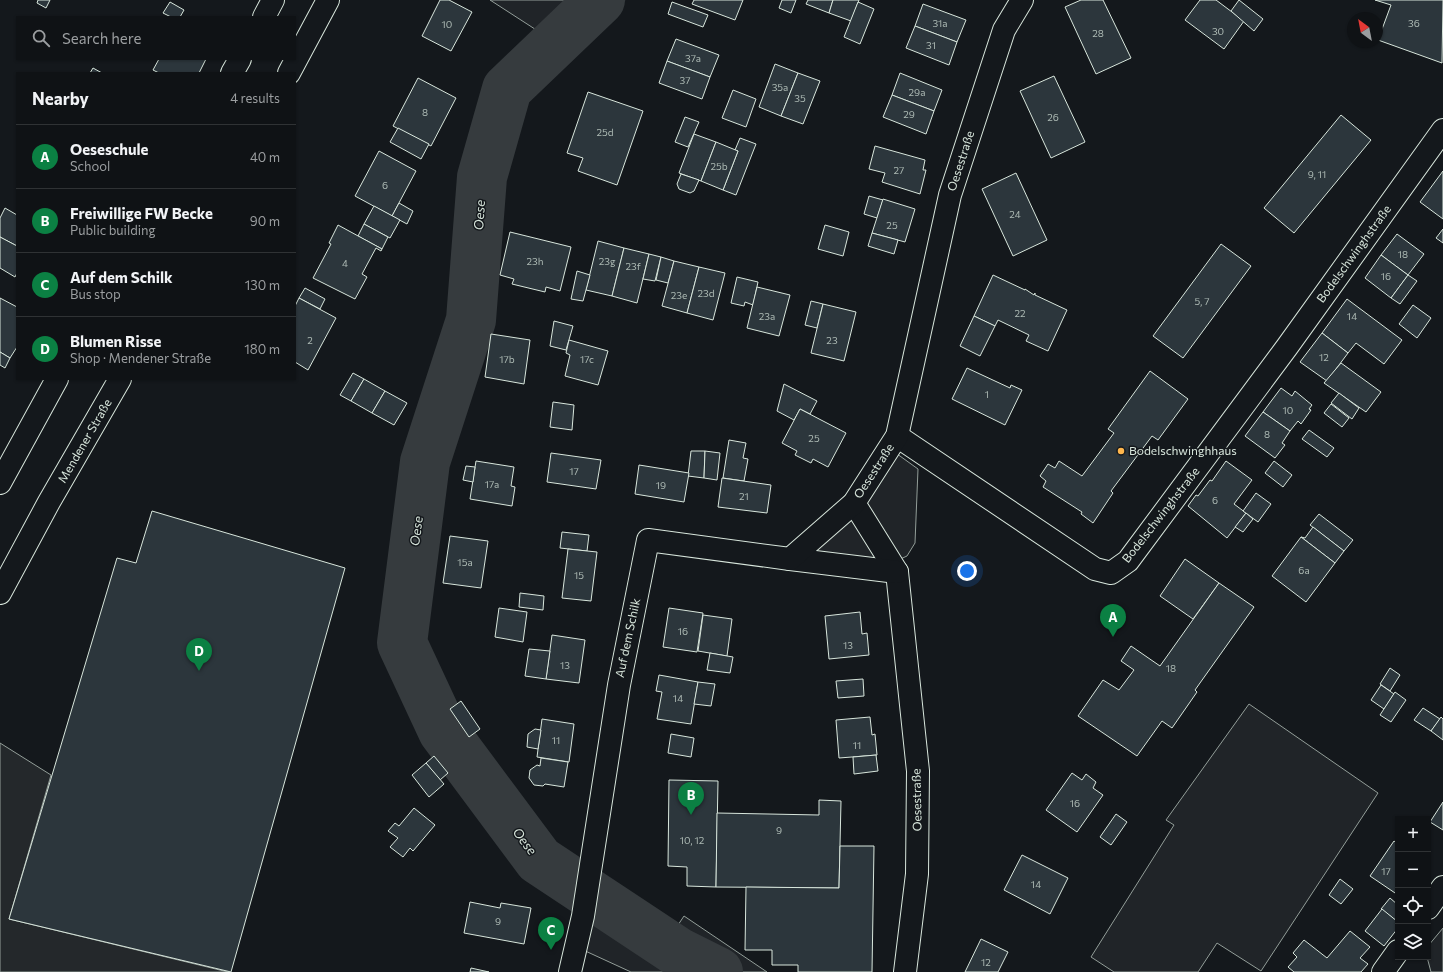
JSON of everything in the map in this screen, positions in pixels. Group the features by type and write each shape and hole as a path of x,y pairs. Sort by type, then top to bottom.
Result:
{"street":[{"path":"265,16 273,0"},
{"path":"296,60 328,0"},
{"name":"Oesestraße","path":"905,972 917,874 918,771 897,572 854,503 896,436 950,195 1004,30 1022,0"},
{"path":"233,72 239,60"},
{"path":"290,72 296,60"},
{"name":"Bodelschwinghstraße","path":"896,436 1095,569 1111,573 1128,561 1138,549 1287,348 1443,130"},
{"path":"0,483 56,380"},
{"name":"Mendener Straße","path":"0,593 49,502 119,380"},
{"name":"Mendener Straße","path":"0,610 49,502"},
{"path":"790,560 854,503"},
{"name":"Auf dem Schilk","path":"570,972 583,916 619,685 648,540 790,560 897,572"},
{"path":"1431,904 1443,887"},
{"path":"1384,972 1395,956"}],"shaded area":[{"path":"490,0 625,0 575,55"},
{"path":"893,451 918,469 915,543 907,556 887,565 805,555"},
{"path":"1249,704 1378,793 1261,971 1217,943 1198,972 1114,972 1091,957 1174,825 1166,820"},
{"path":"0,743 51,775 9,919 228,972 0,972"},
{"path":"591,902 662,949 684,916 767,972 631,972 581,949"},
{"path":"1443,928 1443,972 1431,972 1428,960 1431,960 1431,942"}],"building":[{"path":"38,0 50,0 46,8 37,3"},
{"path":"440,0 449,0 472,12 451,51 422,36"},
{"path":"694,0 743,0 735,20 692,4"},
{"path":"782,0 796,0 791,13 779,8"},
{"path":"808,0 833,0 829,13 806,4"},
{"path":"833,0 859,0 851,21 829,13"},
{"path":"1081,0 1103,0 1131,58 1096,74 1065,7"},
{"path":"1200,0 1216,0 1244,21 1224,49 1185,20"},
{"path":"1239,0 1263,19 1254,31 1231,11"},
{"path":"1375,0 1443,0 1442,63 1383,42 1383,27 1391,5"},
{"path":"170,2 184,10 181,16 169,16 163,13"},
{"path":"672,2 708,15 703,27 668,14"},
{"path":"858,2 874,9 860,44 844,37"},
{"path":"923,4 966,20 957,42 915,26"},
{"path":"915,26 957,42 949,65 906,48"},
{"path":"676,39 719,55 710,77 667,61"},
{"path":"158,60 206,60 200,72 157,72 153,70"},
{"path":"667,61 710,77 702,99 659,83"},
{"path":"775,64 798,73 781,116 759,107"},
{"path":"93,68 100,72 91,72"},
{"path":"798,73 820,81 803,124 781,116"},
{"path":"900,73 942,90 934,111 892,95"},
{"path":"1054,76 1085,142 1051,158 1020,91"},
{"path":"418,78 456,98 431,146 393,126"},
{"path":"733,90 756,99 746,127 722,118"},
{"path":"588,92 643,111 617,185 578,171 583,158 567,153"},
{"path":"892,95 934,111 926,134 883,117"},
{"path":"1341,115 1371,140 1294,233 1264,208"},
{"path":"685,117 699,122 688,147 675,142"},
{"path":"398,128 429,144 421,159 390,142"},
{"path":"694,134 716,142 701,181 679,173"},
{"path":"740,138 756,144 736,195 723,190 738,151 735,150"},
{"path":"716,142 738,151 723,190 701,181"},
{"path":"875,146 925,160 923,170 926,170 920,194 882,182 885,173 869,169"},
{"path":"379,151 416,171 392,216 355,196"},
{"path":"1443,171 1443,219 1420,202"},
{"path":"1016,173 1047,240 1013,256 982,189"},
{"path":"681,174 699,180 694,191 690,193 679,189 677,184"},
{"path":"869,196 883,200 877,218 864,214"},
{"path":"883,199 915,209 905,242 872,233"},
{"path":"399,203 413,211 407,224 392,216"},
{"path":"374,206 400,220 390,238 364,224"},
{"path":"5,208 16,214 16,245 0,237 0,218"},
{"path":"364,224 388,237 382,249 358,236"},
{"path":"338,225 382,249 381,251 376,248 362,274 367,277 355,299 313,278 331,244 329,243"},
{"path":"825,225 849,232 843,256 818,249"},
{"path":"1443,229 1443,243 1436,238"},
{"path":"510,232 571,247 560,291 546,287 545,292 512,284 514,279 500,275"},
{"path":"872,233 898,240 894,254 868,246"},
{"path":"1397,234 1424,254 1408,275 1381,255"},
{"path":"0,237 16,245 15,277 0,268"},
{"path":"598,241 624,248 612,296 586,290"},
{"path":"1221,244 1251,266 1183,358 1153,336"},
{"path":"624,248 649,254 637,303 612,296"},
{"path":"649,254 661,257 655,281 643,279"},
{"path":"1381,255 1408,275 1391,298 1365,278"},
{"path":"661,257 674,261 668,283 656,280"},
{"path":"674,261 699,267 687,313 662,306"},
{"path":"699,267 725,273 713,320 687,313"},
{"path":"577,271 590,275 583,301 571,299"},
{"path":"993,275 1025,289 1034,295 1035,293 1035,295 1067,310 1048,351 1026,341 1029,335 998,320 995,326 974,316"},
{"path":"1408,275 1417,281 1400,304 1391,298"},
{"path":"737,277 758,282 753,305 745,302 744,306 731,303"},
{"path":"757,287 790,295 779,336 747,328"},
{"path":"305,288 325,299 320,309 299,298"},
{"path":"0,298 16,306 16,349 10,358 0,352"},
{"path":"299,298 336,318 308,370 296,363 296,304"},
{"path":"1347,299 1402,340 1384,364 1356,343 1348,353 1322,333"},
{"path":"811,301 823,304 817,328 805,325"},
{"path":"823,304 856,312 844,361 811,353"},
{"path":"1413,305 1431,318 1417,338 1399,324"},
{"path":"974,316 995,326 980,356 960,346"},
{"path":"554,321 573,326 566,350 550,346"},
{"path":"1322,333 1348,353 1327,381 1300,362"},
{"path":"491,334 530,340 524,384 485,377"},
{"path":"569,340 608,351 598,385 565,376 570,355 566,353"},
{"path":"0,352 10,358 5,368 0,365"},
{"path":"1341,363 1381,392 1366,412 1324,383"},
{"path":"967,368 1010,388 1011,385 1022,390 1005,425 952,399"},
{"name":"Bodelschwinghhaus","path":"1150,371 1188,399 1158,440 1152,436 1111,491 1113,493 1093,523 1081,514 1082,512 1043,487 1046,481 1040,476 1048,464 1055,468 1059,461 1082,476 1114,433 1108,429"},
{"path":"353,373 364,379 351,401 340,395"},
{"path":"364,379 385,391 372,413 351,401"},
{"path":"784,384 817,401 810,414 800,409 794,420 777,411"},
{"path":"1281,388 1292,396 1295,391 1312,405 1309,409 1311,410 1301,424 1298,421 1290,431 1263,412"},
{"path":"385,391 407,403 394,425 372,413"},
{"path":"1339,393 1359,408 1352,419 1331,403"},
{"path":"553,402 574,405 572,430 550,427"},
{"path":"1331,404 1349,418 1342,427 1324,413"},
{"path":"800,409 846,433 828,467 813,459 811,463 795,455 797,451 782,443"},
{"path":"1263,412 1290,431 1282,443 1285,445 1275,458 1245,436"},
{"path":"1309,430 1334,448 1327,457 1302,439"},
{"path":"729,440 746,443 743,458 748,459 744,481 723,478"},
{"path":"691,451 705,451 704,478 688,476"},
{"path":"705,451 720,453 717,480 704,478"},
{"path":"551,453 601,460 596,489 547,482"},
{"path":"476,461 514,467 511,486 515,487 512,506 470,499"},
{"path":"1226,461 1252,480 1234,504 1246,513 1227,538 1188,506 1210,480 1212,481"},
{"path":"1274,461 1292,475 1283,487 1265,473"},
{"path":"639,465 689,473 684,502 635,494"},
{"path":"466,466 475,467 473,482 463,480"},
{"path":"722,478 771,485 767,513 718,507"},
{"path":"1256,493 1271,504 1258,522 1243,511"},
{"path":"152,511 345,568 231,972 9,919 117,558 136,563"},
{"path":"1246,513 1253,519 1243,532 1235,527"},
{"path":"1319,514 1353,540 1344,551 1310,525"},
{"path":"1313,527 1344,551 1335,563 1301,537 1305,538"},
{"path":"562,532 589,535 587,551 560,548"},
{"path":"450,536 488,541 481,588 443,583"},
{"path":"1301,537 1335,563 1306,602 1272,576"},
{"path":"568,549 597,552 591,601 562,598"},
{"path":"1185,559 1219,583 1193,619 1160,596"},
{"path":"1219,583 1254,607 1195,690 1197,692 1172,728 1162,721 1137,756 1078,716 1103,680 1119,690 1134,670 1121,661 1131,646 1160,666"},
{"path":"520,593 544,596 543,610 519,607"},
{"path":"499,608 527,612 523,642 495,637"},
{"path":"669,608 703,613 697,652 663,647"},
{"path":"860,612 862,634 867,633 869,655 829,659 825,616"},
{"path":"703,615 732,619 727,656 698,651"},
{"path":"552,635 585,640 579,683 546,679"},
{"path":"529,649 550,651 546,679 525,676"},
{"path":"710,653 733,657 730,673 707,670"},
{"path":"1390,668 1400,675 1390,691 1380,684"},
{"path":"659,675 698,682 691,724 657,719 662,692 656,691"},
{"path":"863,679 864,696 838,698 836,681"},
{"path":"698,682 715,684 711,706 694,704"},
{"path":"1381,685 1394,694 1384,709 1371,700"},
{"path":"1395,692 1406,700 1391,722 1380,715"},
{"path":"461,701 480,729 469,737 450,709"},
{"path":"1423,708 1440,719 1431,731 1414,720"},
{"path":"870,717 872,735 875,734 877,755 839,758 836,720"},
{"path":"1441,717 1443,719 1443,740 1431,731"},
{"path":"542,719 574,724 569,762 537,757"},
{"path":"535,729 541,730 538,749 527,747 528,734"},
{"path":"671,734 694,738 691,757 668,753"},
{"path":"876,755 878,771 854,774 853,757"},
{"path":"434,756 448,773 440,780 426,763"},
{"path":"541,758 568,762 564,787 545,784 543,786 534,785 529,778 530,770 537,765 540,766"},
{"path":"426,763 444,784 429,797 412,775"},
{"path":"1072,773 1082,780 1086,774 1096,782 1093,788 1103,795 1077,832 1046,810"},
{"path":"669,780 718,781 716,887 687,886 687,867 668,866"},
{"path":"819,800 841,801 839,888 716,887 717,813 819,815"},
{"path":"1443,802 1443,830 1431,823"},
{"path":"414,808 435,825 413,851 410,848 403,857 390,847 398,838 388,831 395,823 399,826"},
{"path":"1116,814 1127,822 1111,845 1100,837"},
{"path":"1394,841 1395,893 1370,876"},
{"path":"840,846 874,846 872,972 798,972 798,965 772,965 772,950 745,950 746,887 839,888"},
{"path":"1022,855 1068,878 1050,914 1004,890"},
{"path":"1340,879 1353,889 1341,904 1329,895"},
{"path":"1390,898 1395,902 1395,920 1381,909"},
{"path":"470,902 500,908 501,903 531,908 524,944 464,933"},
{"path":"1382,909 1395,920 1395,932 1384,946 1365,931"},
{"path":"1350,931 1370,947 1360,958 1368,964 1361,972 1294,972 1288,967 1297,957 1293,953 1304,940 1327,958"},
{"path":"981,939 1008,952 998,972 965,972"},
{"path":"471,968 489,972 470,972"}],"waterway":[{"name":"Oese","path":"600,0 507,89 482,177 471,320 425,462 402,643 443,731 539,860 678,952 718,972"}],"place":[{"name":"Bodelschwinghhaus","path":"1121,451"},
{"name":"Oeseschule","path":"1113,637"},
{"name":"Blumen Risse","path":"199,671"},
{"name":"Freiwillige FW Becke","path":"691,815"},
{"name":"Auf dem Schilk","path":"551,950"}]}
